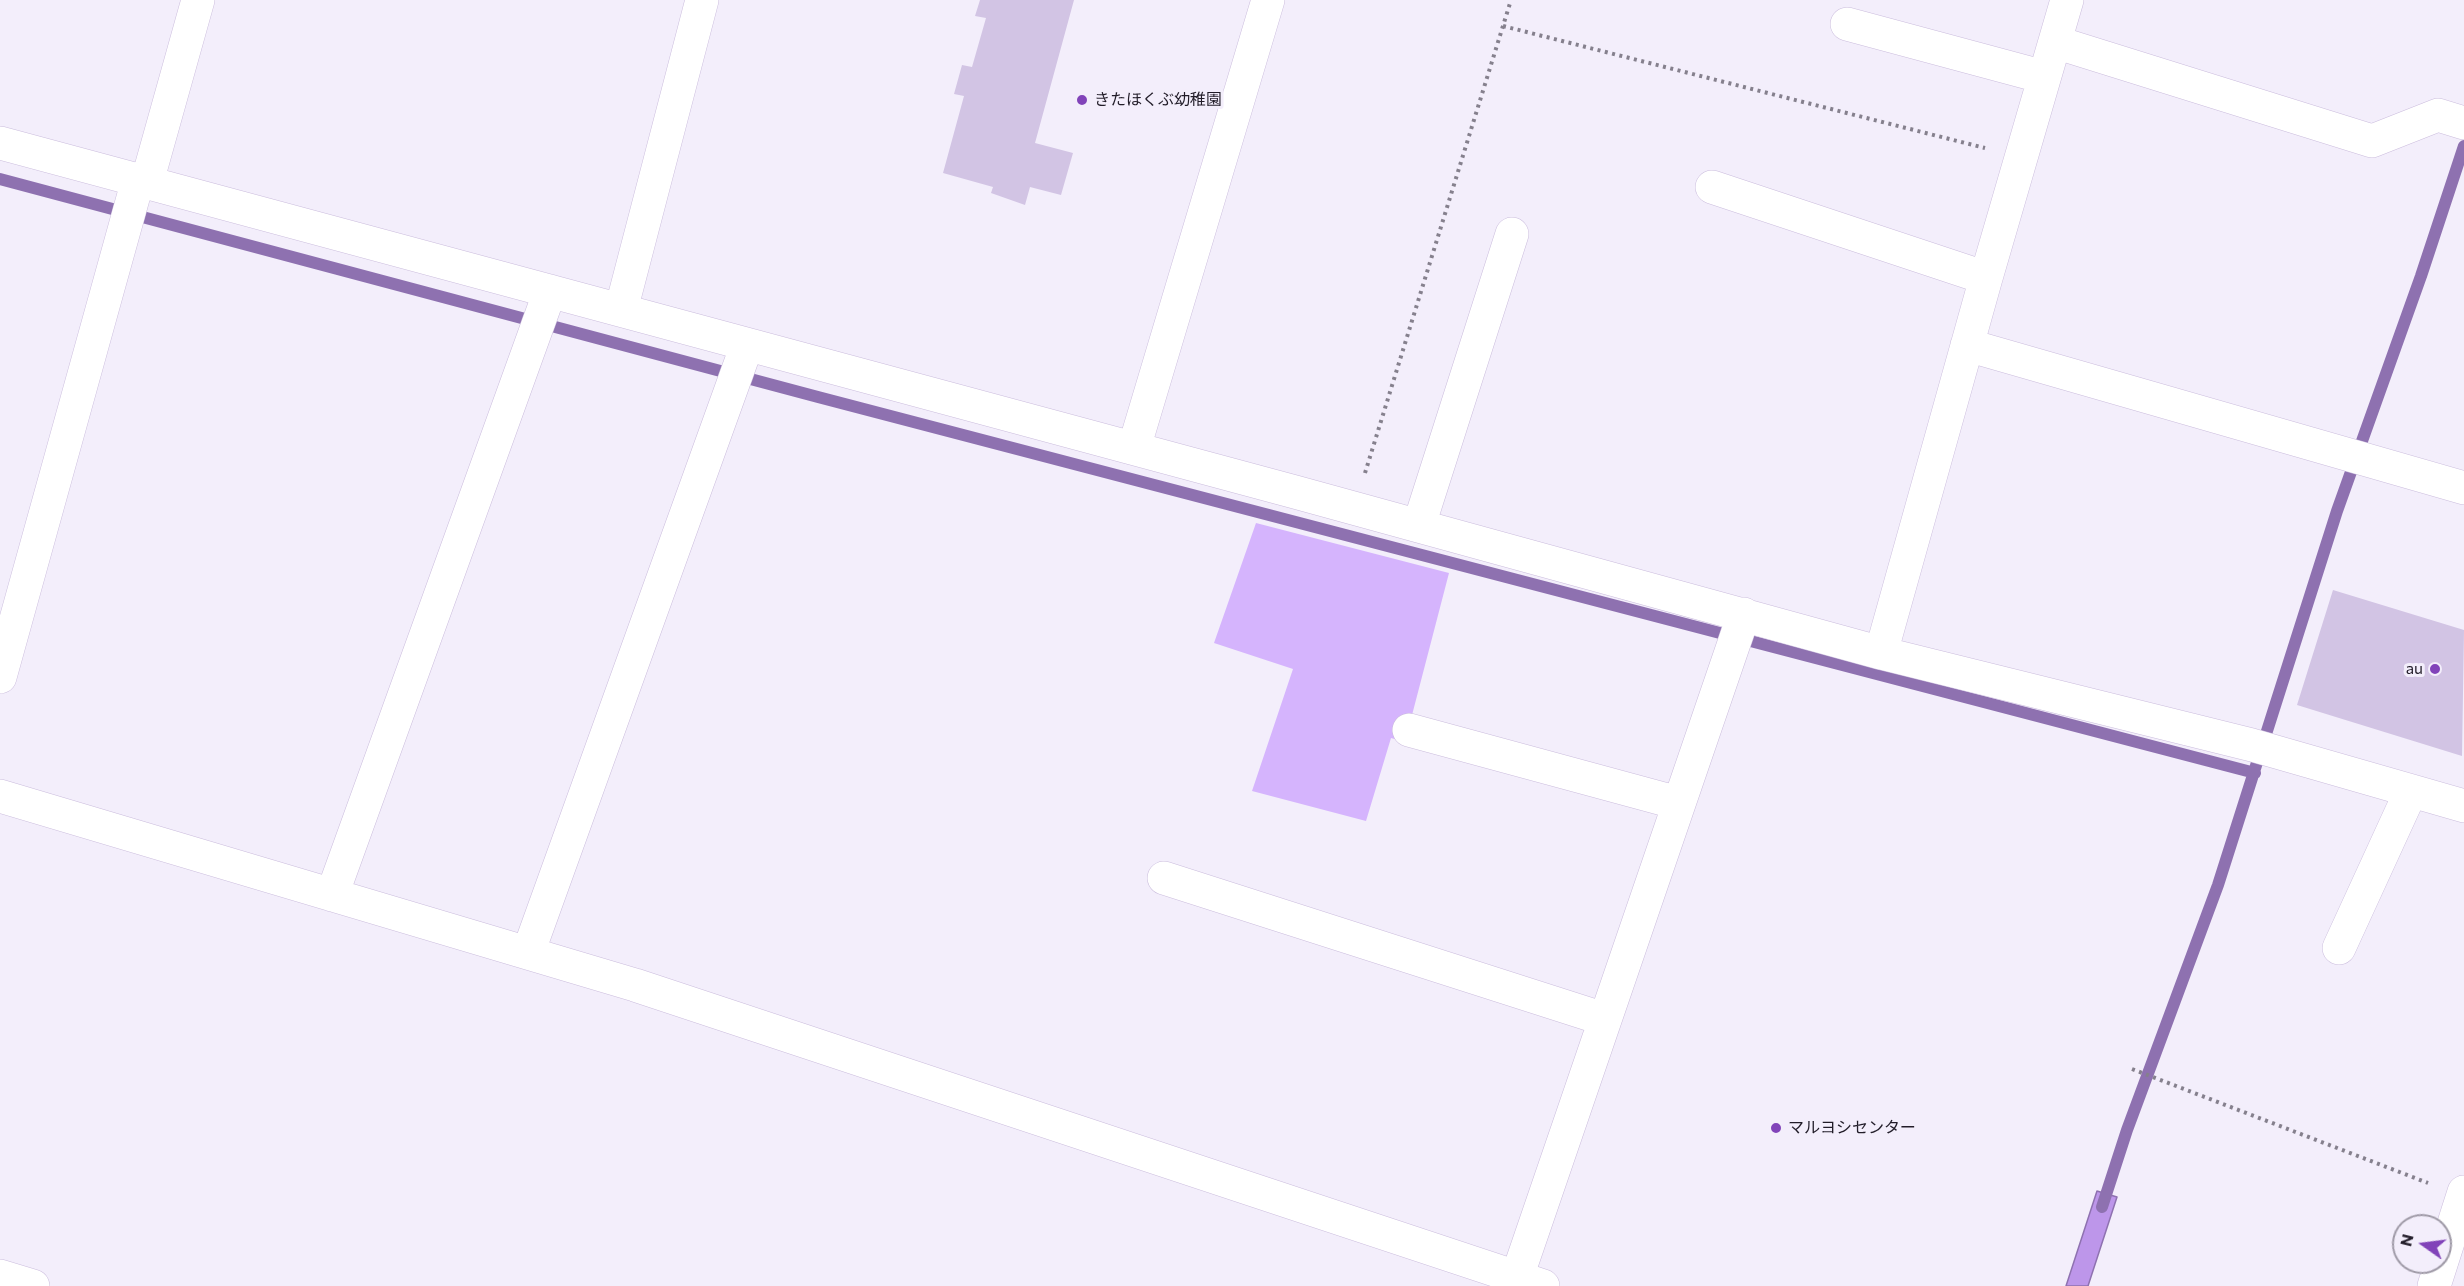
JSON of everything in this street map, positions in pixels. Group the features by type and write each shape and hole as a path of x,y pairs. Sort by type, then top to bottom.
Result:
{"street":[{"path":"0,677 125,232 198,0"},
{"path":"621,310 702,0"},
{"path":"1134,448 1268,0"},
{"path":"1881,653 2067,0"},
{"path":"1848,24 2044,77"},
{"path":"2055,42 2372,141 2438,115 2464,123"},
{"path":"0,143 1419,525 1881,653 2252,745 2464,806"},
{"path":"1712,187 1986,278"},
{"path":"1419,525 1512,234"},
{"path":"332,895 550,291"},
{"path":"528,953 747,345"},
{"path":"1967,345 2464,488"},
{"path":"0,796 635,985 1530,1281 1604,1020 1744,614"},
{"path":"1409,730 1678,803"},
{"path":"2339,948 2411,791"},
{"path":"1164,878 1604,1020"},
{"path":"2434,1286 2463,1194"},
{"path":"0,1276 33,1286"}],"path":[{"path":"1354,508 1511,0"},
{"path":"1503,26 2021,157"},
{"path":"2132,1069 2463,1194"}],"shaded area":[{"path":"1256,523 1449,573 1405,742 1391,738 1366,821 1252,791 1293,669 1214,643"},
{"path":"2097,1191 2117,1197 2088,1286 2066,1286"}],"building":[{"path":"980,0 1074,0 1035,143 1073,153 1061,195 1030,187 1025,205 991,193 993,187 943,173 964,96 954,94 962,65 972,67 986,18 975,16"},
{"path":"2333,590 2464,630 2462,756 2297,705"}],"waterway":[{"path":"2102,1207 2127,1130 2218,885 2337,511 2421,276 2464,146"},
{"path":"0,179 818,397 2255,773"}],"place":[{"name":"きたほくぶ幼稚園","path":"1082,100"},
{"name":"au","path":"2435,669"},
{"name":"マルヨシセンター","path":"1776,1128"}]}
